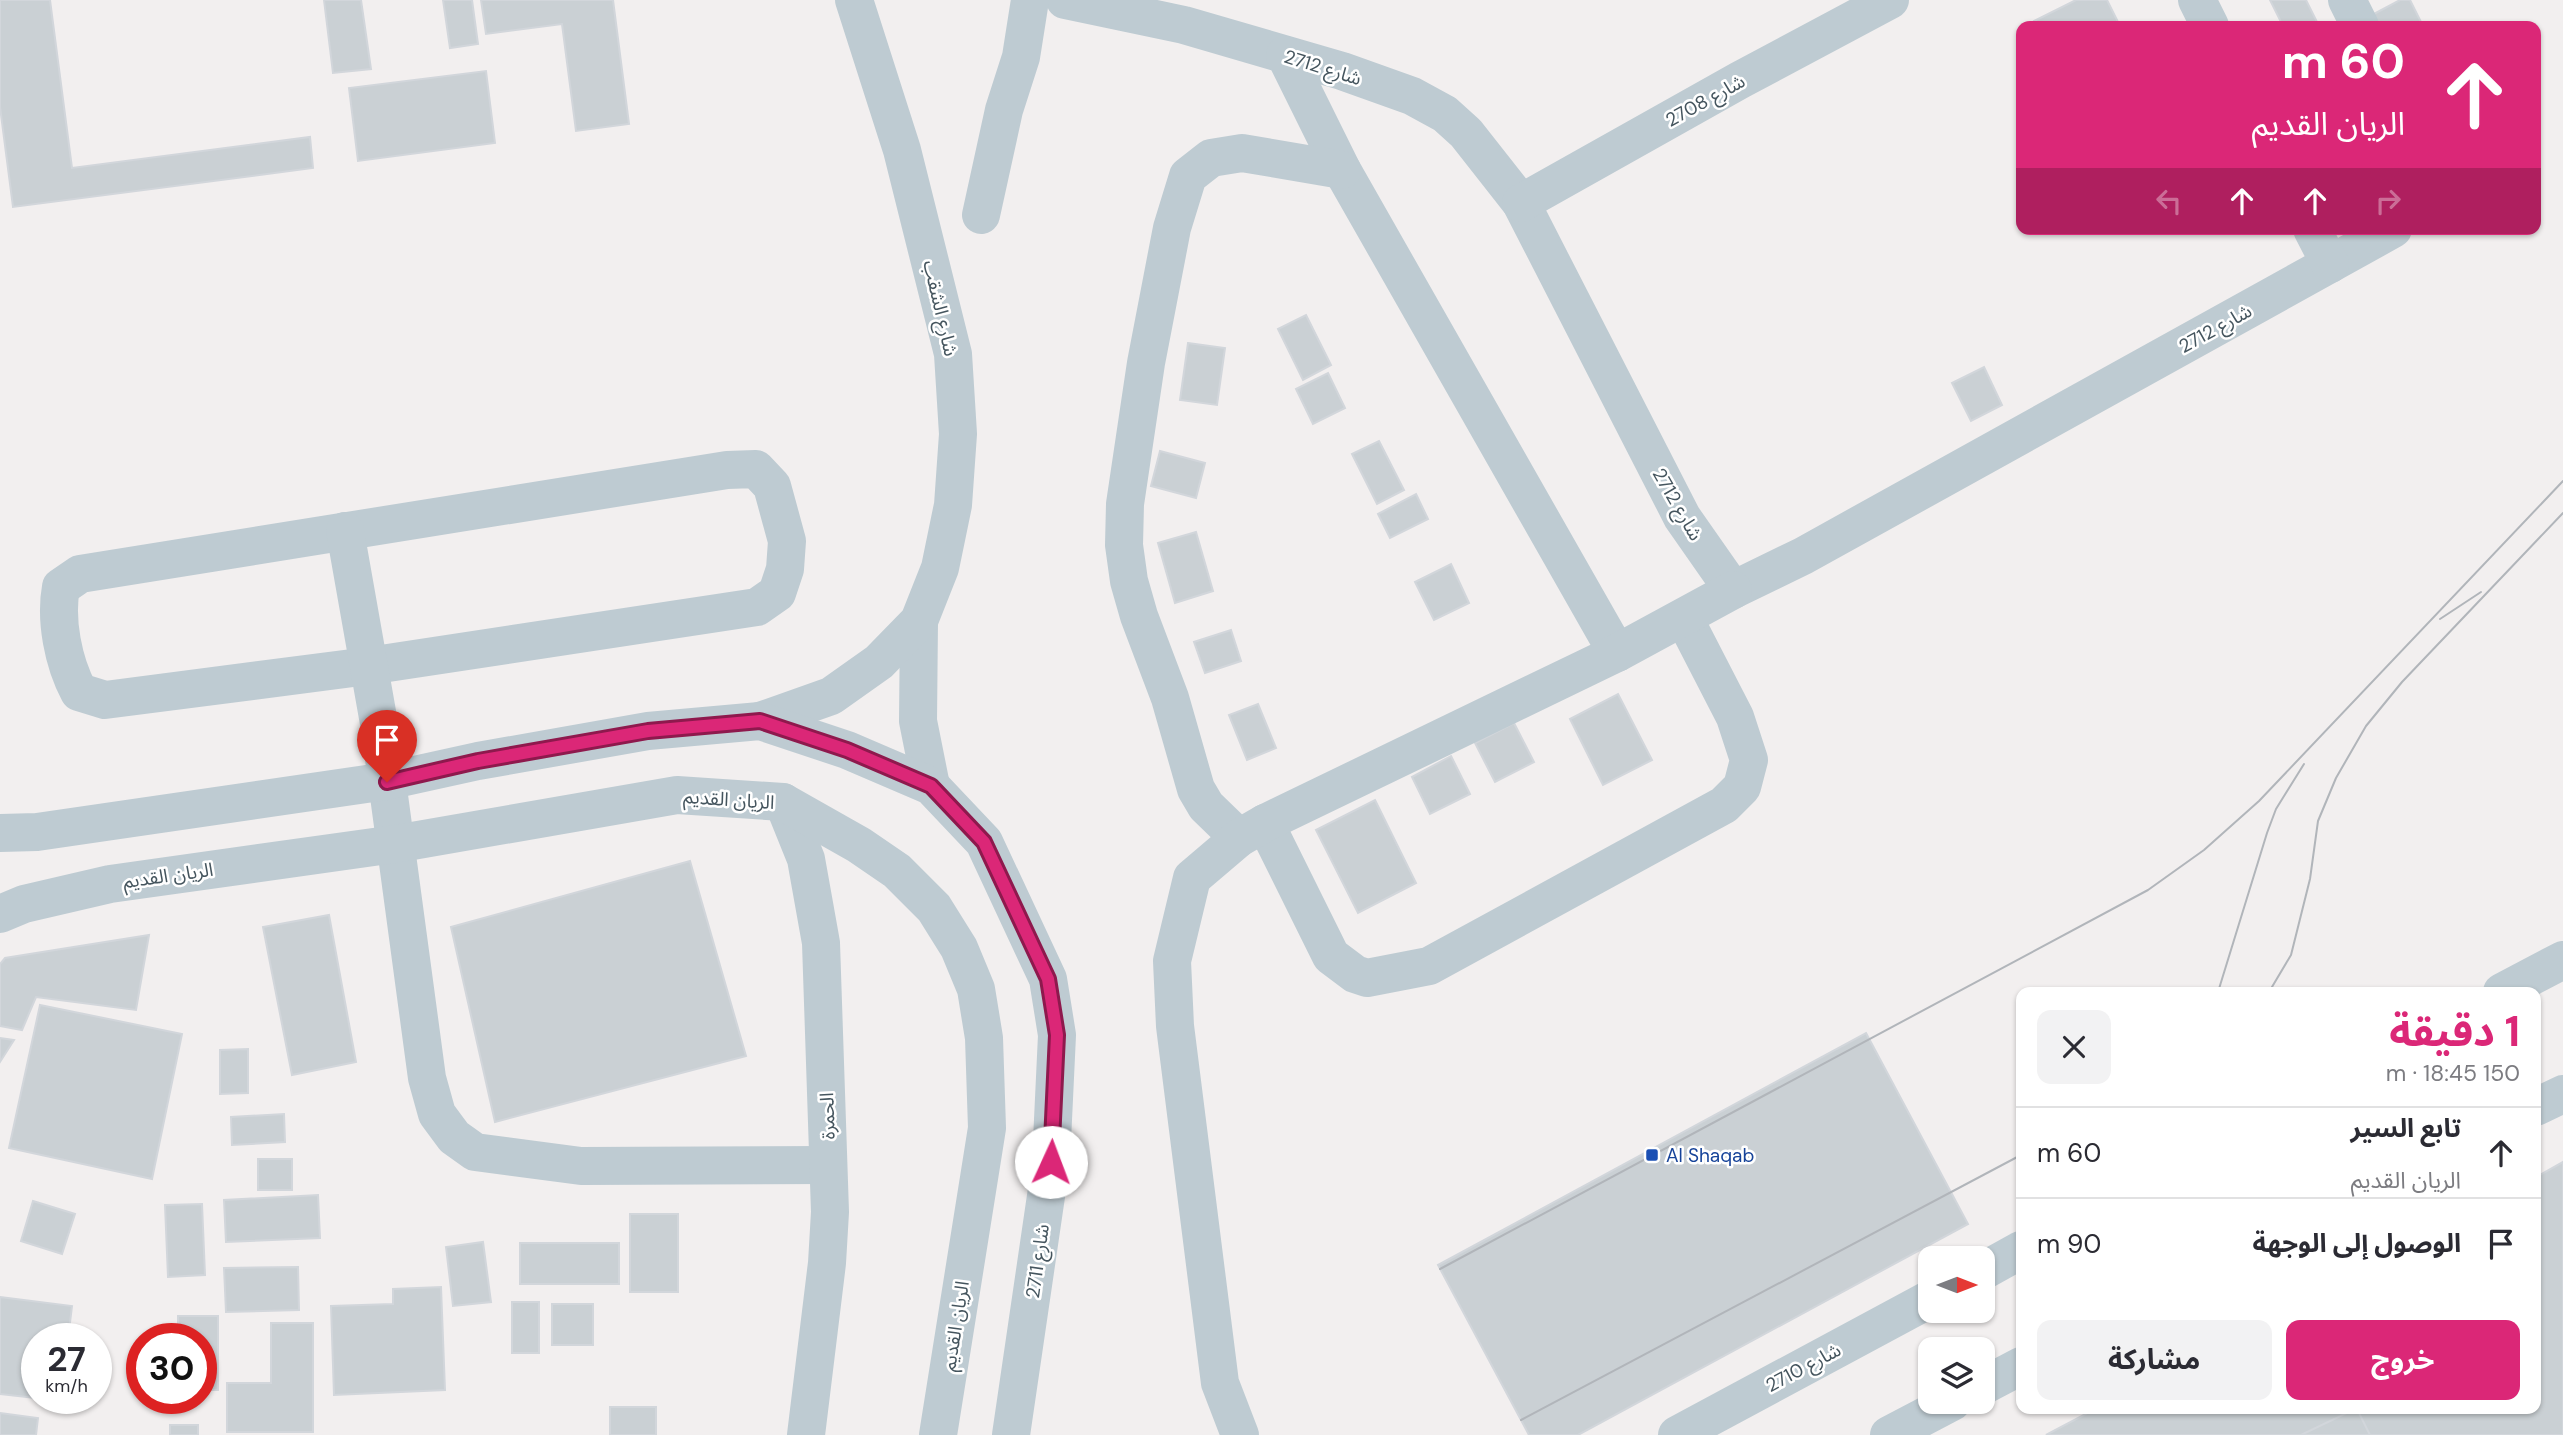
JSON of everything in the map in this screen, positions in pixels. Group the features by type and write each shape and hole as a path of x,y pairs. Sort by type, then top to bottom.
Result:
{"street":[{"name":"شارع الشقب","path":"854,0 902,150 953,354 957,434 953,505 940,568 919,621 918,721 931,786"},
{"path":"981,215 1004,110 1021,57 1030,0"},
{"name":"شارع 2712","path":"1065,0 1184,25 1342,71 1412,96 1445,114 1466,133 1521,203 1682,517 1733,590 1803,556 2382,235"},
{"name":"شارع 2708","path":"1521,203 1740,80 1890,0"},
{"path":"2197,0 2208,21"},
{"path":"2347,0 2358,21"},
{"path":"1285,55 1342,170 1617,653"},
{"path":"1342,170 1242,153 1211,158 1188,176 1172,228 1146,363 1125,504 1124,545 1129,581 1139,617 1170,698 1196,789 1206,806 1252,831 1331,956 1355,974 1367,978 1429,966 1724,805 1742,787 1749,760 1735,717 1684,618"},
{"path":"2315,235 2330,264"},
{"path":"756,469 772,486 787,541 785,569 777,593 757,607 368,666 105,700 79,692 69,675 57,608 61,587 80,574 727,470 756,469"},
{"path":"345,531 387,782 427,1078 437,1114 454,1137 475,1152 581,1166 828,1165"},
{"path":"1240,1435 1220,1383 1175,1026 1172,961 1192,878 1252,831 1617,653 1733,590"},
{"name":"شارع الشقب","path":"760,721 831,696 879,662 919,621"},
{"path":"0,832 37,832 387,782 478,761 648,731 760,721 847,750 931,786"},
{"name":"شارع 2711","path":"931,786 984,842 1048,979 1057,1035 1051,1162 1011,1435"},
{"name":"الريان القديم","path":"0,914 24,904 110,884 396,844 677,795 783,802 859,845 897,871 934,908 959,948 976,989 984,1038 987,1128 938,1435"},
{"name":"الحمرة","path":"783,802 806,859 821,943 830,1212 827,1263 806,1435"},
{"path":"2512,987 2563,960"},
{"path":"2541,1105 2563,1094"},
{"path":"1995,1264 2016,1253"},
{"name":"شارع 2710","path":"1676,1435 1918,1305"},
{"path":"1995,1380 2016,1369"},
{"path":"1213,1435 1220,1383"},
{"path":"1889,1435 1929,1414"}],"building":[{"path":"0,0 50,0 72,168 310,137 313,168 13,207 0,107"},
{"path":"324,0 361,0 371,69 333,73"},
{"path":"443,0 472,0 478,44 450,48"},
{"path":"481,0 613,0 629,124 576,131 562,24 486,34"},
{"path":"2076,0 2107,0 2118,21 2034,21"},
{"path":"2270,0 2306,0 2316,21 2280,21"},
{"path":"2400,0 2410,0 2420,21 2375,21 2372,15"},
{"path":"486,71 495,143 358,161 349,88"},
{"path":"1306,315 1331,365 1303,380 1278,329"},
{"path":"1188,343 1225,348 1217,405 1180,400"},
{"path":"1984,367 2002,405 1971,421 1952,383"},
{"path":"1328,373 1345,408 1313,424 1296,389"},
{"path":"1379,441 1404,490 1377,504 1352,454"},
{"path":"1160,451 1205,463 1196,498 1151,486"},
{"path":"1416,494 1428,519 1390,538 1378,514"},
{"path":"1196,532 1213,591 1175,603 1158,543"},
{"path":"1451,564 1469,603 1434,620 1415,582"},
{"path":"1231,630 1241,661 1205,673 1194,642"},
{"path":"1618,694 1652,760 1603,785 1570,719"},
{"path":"1258,704 1276,748 1247,760 1229,715"},
{"path":"1514,723 1534,762 1495,782 1475,743"},
{"path":"1451,756 1470,794 1430,814 1412,777"},
{"path":"1375,800 1416,883 1358,913 1316,830"},
{"path":"690,861 746,1056 495,1122 451,927"},
{"path":"329,915 356,1062 292,1075 263,927"},
{"path":"149,935 136,1010 36,997 22,1030 0,1026 0,964 5,958"},
{"path":"40,1005 182,1034 152,1179 9,1148"},
{"path":"1866,1033 1968,1224 1927,1246 1918,1246 1918,1251 1578,1435 1529,1435 1438,1265"},
{"path":"0,1038 14,1040 0,1062"},
{"path":"248,1049 248,1093 220,1094 220,1050"},
{"path":"284,1114 285,1142 232,1145 231,1117"},
{"path":"258,1159 292,1159 292,1190 258,1190"},
{"path":"2563,1162 2563,1435 2046,1435 2086,1414 2541,1414 2541,1174"},
{"path":"318,1195 320,1238 226,1242 224,1200"},
{"path":"33,1201 75,1214 62,1254 21,1241"},
{"path":"202,1204 205,1275 168,1277 165,1205"},
{"path":"630,1214 678,1214 678,1292 630,1292"},
{"path":"483,1242 491,1302 453,1306 446,1247"},
{"path":"520,1243 619,1243 619,1284 520,1284"},
{"path":"298,1267 299,1310 226,1312 224,1268"},
{"path":"441,1287 445,1390 334,1395 331,1306 393,1304 393,1289"},
{"path":"0,1297 72,1306 70,1323 21,1323 21,1396 0,1394"},
{"path":"512,1302 539,1302 539,1353 512,1353"},
{"path":"552,1304 593,1304 593,1345 552,1345"},
{"path":"178,1316 218,1316 218,1390 217,1323 178,1323"},
{"path":"271,1323 313,1323 313,1432 227,1432 227,1383 271,1383"},
{"path":"610,1407 656,1407 656,1435 610,1435"},
{"path":"0,1413 38,1418 36,1435 0,1435"},
{"path":"2345,1414 2360,1414 2370,1435 2301,1435"},
{"path":"170,1425 198,1425 198,1435 170,1435"}],"tram line":[{"path":"1440,1269 2148,890 2204,850 2259,801 2563,481"},
{"path":"2272,987 2291,955 2310,879 2318,821 2336,778 2366,726 2402,682 2563,513"},
{"path":"2440,619 2481,592"},
{"path":"2220,987 2276,809 2304,764"},
{"path":"1521,1420 2016,1158"}],"place":[{"name":"Al Shaqab","path":"1652,1155"}],"route":[{"path":"387,782 478,761 648,731 760,721 847,750 931,786 984,842 1048,979 1057,1035 1051,1162"}]}
